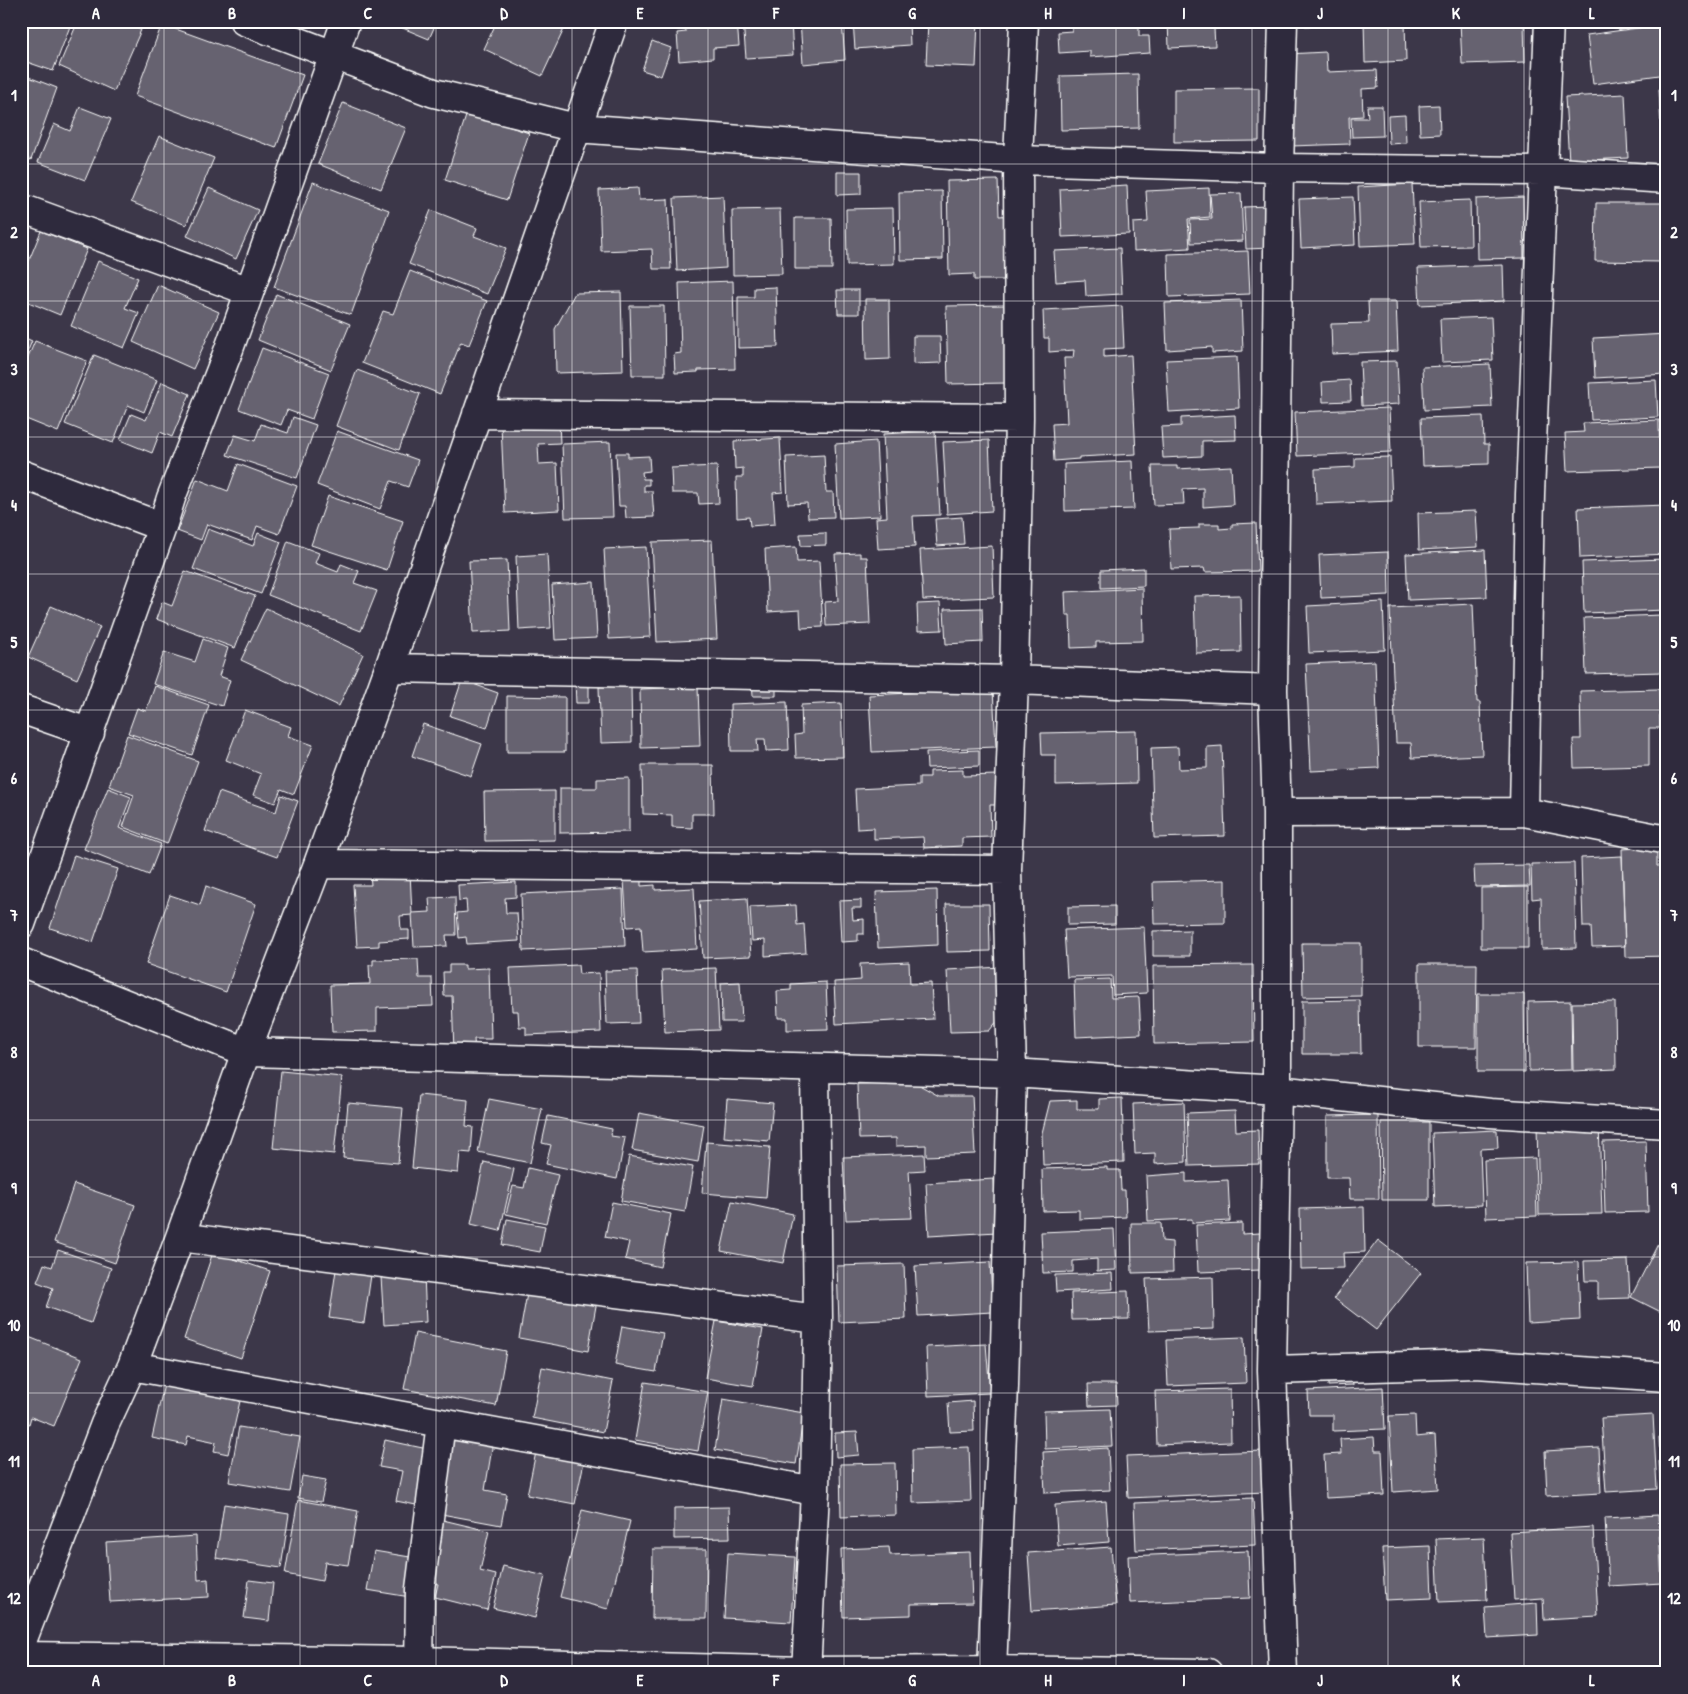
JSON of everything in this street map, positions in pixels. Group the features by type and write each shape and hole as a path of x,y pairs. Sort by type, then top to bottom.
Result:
{"street":[{"path":"244,21 434,93 576,128 1018,160 1279,168 1542,171 1667,178"},
{"path":"21,924 90,733 171,498 229,349 346,21"},
{"path":"21,1644 105,1424 132,1366 246,1052 318,864 389,668 614,21"},
{"path":"992,1670 1004,1386 1012,1073 1007,870 1014,680 1019,418 1018,160 1024,21"},
{"path":"1283,21 1279,168 1273,690 1277,813 1277,1090 1272,1370 1283,1673"},
{"path":"1524,812 1530,494 1549,21"},
{"path":"21,208 249,291"},
{"path":"477,414 1019,418"},
{"path":"21,474 162,527"},
{"path":"389,668 1014,680 1273,690"},
{"path":"21,709 90,733"},
{"path":"1277,813 1524,812 1667,840"},
{"path":"318,864 1007,870"},
{"path":"21,962 246,1052 1012,1073 1277,1090 1490,1113 1667,1124"},
{"path":"806,1672 815,1491 818,1319 815,1069"},
{"path":"180,1237 818,1319"},
{"path":"1272,1370 1476,1364 1667,1377"},
{"path":"132,1366 815,1491"},
{"path":"419,1667 420,1589 441,1423"},
{"path":"21,1656 419,1667 806,1672 992,1670 1208,1673"}],"building":[{"path":"21,21 36,23 37,21 72,21 53,71 21,60"},
{"path":"78,21 121,21 141,30 114,91 59,66"},
{"path":"386,21 437,21 429,39"},
{"path":"497,21 552,21 565,27 542,76 484,49"},
{"path":"685,21 737,21 739,46 713,48 713,58 679,61 677,33 686,32"},
{"path":"743,21 791,21 793,55 746,58"},
{"path":"800,21 842,21 845,60 803,64"},
{"path":"853,21 909,21 910,45 855,49"},
{"path":"928,21 978,21 976,67 926,65"},
{"path":"1071,21 1139,21 1139,36 1149,36 1150,53 1090,57 1090,51 1059,53 1058,32 1072,31"},
{"path":"1168,21 1246,21 1247,27 1214,29 1215,46 1169,48"},
{"path":"1304,21 1352,21 1352,24 1305,26"},
{"path":"1364,21 1405,21 1406,61 1365,63"},
{"path":"1460,21 1524,21 1525,62 1462,64"},
{"path":"162,24 303,75 276,148 135,96"},
{"path":"1667,24 1667,74 1593,84 1587,35"},
{"path":"652,41 671,48 661,76 642,70"},
{"path":"1326,52 1327,72 1377,70 1378,88 1362,89 1363,116 1349,117 1350,144 1291,146 1287,54"},
{"path":"21,74 57,88 31,160 21,156"},
{"path":"1138,74 1139,128 1061,130 1060,76"},
{"path":"1259,88 1259,141 1174,142 1174,89"},
{"path":"1659,89 1667,89 1667,149 1662,149"},
{"path":"1625,94 1628,158 1569,161 1565,97"},
{"path":"343,103 406,128 381,189 318,164"},
{"path":"1439,105 1440,134 1420,135 1419,106"},
{"path":"1367,106 1382,106 1383,136 1352,137 1351,118 1368,118"},
{"path":"80,107 111,119 85,180 38,162 54,124 70,131"},
{"path":"467,113 529,133 507,200 445,180"},
{"path":"1405,115 1406,143 1389,144 1388,116"},
{"path":"159,136 214,158 186,225 131,202"},
{"path":"837,172 861,172 861,194 837,195"},
{"path":"998,180 999,216 1014,215 1016,280 974,280 974,274 949,275 947,181"},
{"path":"313,182 389,210 351,315 274,287"},
{"path":"1412,184 1415,244 1360,246 1358,187"},
{"path":"1127,185 1129,234 1062,237 1060,189"},
{"path":"209,188 258,210 236,259 187,236"},
{"path":"638,188 639,200 668,199 671,269 653,269 652,249 601,251 599,190"},
{"path":"1209,188 1210,217 1188,219 1190,248 1134,251 1133,223 1148,222 1146,191"},
{"path":"942,191 943,259 900,260 899,192"},
{"path":"1241,193 1243,241 1191,243 1190,220 1212,219 1210,194"},
{"path":"723,196 726,268 677,271 674,198"},
{"path":"1353,197 1355,245 1301,248 1299,199"},
{"path":"1523,197 1524,258 1477,259 1476,199"},
{"path":"1470,200 1471,246 1421,247 1419,202"},
{"path":"1596,203 1663,203 1662,262 1595,261"},
{"path":"1269,206 1271,248 1246,249 1244,207"},
{"path":"893,208 894,264 847,265 846,209"},
{"path":"780,209 782,274 733,275 732,210"},
{"path":"431,210 477,228 474,236 506,248 487,294 409,264"},
{"path":"795,218 831,218 832,269 795,269"},
{"path":"21,228 30,231 21,255"},
{"path":"41,231 87,249 60,315 21,299 21,280"},
{"path":"1120,248 1122,294 1086,296 1085,280 1056,282 1054,251"},
{"path":"1248,251 1250,294 1169,297 1168,254"},
{"path":"98,261 138,278 125,308 139,313 124,348 71,326"},
{"path":"1503,265 1504,301 1420,305 1418,268"},
{"path":"410,271 487,301 469,345 461,342 440,394 362,363 383,311 393,314"},
{"path":"733,281 735,369 675,373 674,354 681,353 679,283"},
{"path":"158,285 219,312 193,369 133,342"},
{"path":"776,287 778,347 738,348 738,297 754,297 754,288"},
{"path":"837,290 859,290 859,314 838,314"},
{"path":"621,292 623,371 556,373 555,329 575,293"},
{"path":"276,294 350,324 331,370 258,340"},
{"path":"865,299 889,299 890,359 866,360"},
{"path":"1241,300 1243,351 1212,353 1212,347 1167,350 1165,303"},
{"path":"1368,301 1396,301 1398,351 1332,354 1331,324 1369,323"},
{"path":"1005,305 1007,383 948,384 946,306"},
{"path":"630,306 664,306 665,375 632,375"},
{"path":"1122,306 1124,348 1104,349 1104,357 1131,355 1136,454 1079,457 1079,459 1054,461 1052,424 1067,423 1064,358 1073,358 1074,350 1049,352 1049,338 1044,338 1043,310"},
{"path":"1491,317 1493,360 1442,362 1440,319"},
{"path":"1667,334 1667,374 1595,378 1593,338"},
{"path":"21,336 32,341 21,367"},
{"path":"913,336 940,336 941,363 913,364"},
{"path":"35,341 87,361 58,432 21,417 21,374"},
{"path":"262,348 329,373 312,419 287,410 281,425 239,409"},
{"path":"94,355 157,380 144,412 128,405 113,443 65,424"},
{"path":"1237,357 1239,408 1169,412 1166,360"},
{"path":"1397,361 1399,404 1362,406 1360,362"},
{"path":"1490,364 1492,407 1424,410 1422,367"},
{"path":"357,370 420,394 399,450 336,426"},
{"path":"1350,380 1351,401 1323,402 1322,382"},
{"path":"1656,380 1658,417 1591,420 1589,383"},
{"path":"162,382 190,394 172,437 160,432 152,453 120,440 131,414 146,420"},
{"path":"1389,408 1391,452 1297,456 1295,412"},
{"path":"1235,415 1236,440 1202,441 1202,456 1163,458 1161,427 1181,426 1181,418"},
{"path":"1483,416 1484,444 1489,444 1489,464 1423,466 1421,418"},
{"path":"293,417 316,425 297,478 227,455 235,435 255,441 261,424 288,433"},
{"path":"1659,420 1660,468 1567,471 1565,433 1584,432 1583,423"},
{"path":"559,422 560,443 538,444 539,464 557,463 559,510 505,513 501,425"},
{"path":"337,431 418,460 408,487 391,481 380,509 317,485"},
{"path":"935,431 940,515 913,516 915,547 878,549 876,518 887,517 883,434"},
{"path":"780,438 783,492 773,493 775,524 750,526 749,517 737,518 736,477 743,477 743,468 735,469 734,441"},
{"path":"989,440 992,511 947,514 943,442"},
{"path":"876,441 880,516 839,518 835,444"},
{"path":"610,442 613,517 565,518 562,444"},
{"path":"616,453 628,453 628,457 649,456 650,471 642,472 643,479 649,479 649,485 644,485 644,491 652,491 654,517 626,518 625,506 619,506"},
{"path":"824,455 826,492 833,492 834,517 808,518 807,503 788,504 786,457"},
{"path":"1390,457 1392,501 1316,504 1315,469 1355,467 1355,458"},
{"path":"1132,461 1134,509 1065,511 1064,464"},
{"path":"238,464 297,486 279,534 257,526 252,540 207,524 201,540 177,531 197,479 228,491"},
{"path":"717,466 719,503 699,504 698,493 672,493 671,468"},
{"path":"1152,466 1177,466 1177,469 1231,466 1233,505 1203,507 1203,488 1183,489 1184,504 1154,505"},
{"path":"328,496 403,521 387,570 311,545"},
{"path":"1667,505 1667,554 1580,558 1578,508"},
{"path":"1476,511 1478,547 1419,550 1418,513"},
{"path":"962,517 964,544 937,546 935,519"},
{"path":"1256,523 1258,571 1205,572 1204,568 1171,569 1169,529 1199,528 1199,524 1219,524 1219,529 1232,528 1232,524"},
{"path":"208,529 253,546 258,533 281,542 261,594 193,569"},
{"path":"826,533 826,545 801,546 800,534"},
{"path":"712,540 717,639 657,642 652,542"},
{"path":"288,541 319,553 315,563 338,572 341,564 359,571 354,583 377,591 361,631 268,595"},
{"path":"992,546 994,597 923,600 920,550"},
{"path":"646,547 651,637 609,639 604,549"},
{"path":"796,547 797,562 819,561 823,627 801,628 800,610 768,612 765,549"},
{"path":"1485,550 1487,597 1408,600 1406,554"},
{"path":"1388,552 1389,595 1321,598 1319,555"},
{"path":"860,553 860,557 867,557 870,624 826,626 825,602 838,601 835,554"},
{"path":"547,554 551,628 519,630 516,556"},
{"path":"1664,559 1666,610 1584,613 1582,562"},
{"path":"507,560 510,631 473,633 469,561"},
{"path":"1144,568 1144,586 1101,588 1101,570"},
{"path":"185,571 255,596 235,648 156,619 162,602 172,606"},
{"path":"594,582 597,638 555,640 552,585"},
{"path":"1142,588 1143,641 1096,642 1096,647 1071,648 1070,615 1066,615 1065,592"},
{"path":"1240,595 1241,652 1196,653 1194,596"},
{"path":"1383,602 1385,650 1309,653 1307,606"},
{"path":"940,603 942,630 918,631 917,604"},
{"path":"1473,604 1477,702 1480,702 1482,755 1412,758 1411,743 1396,743 1390,608"},
{"path":"51,606 100,627 77,679 28,657"},
{"path":"266,608 363,654 339,706 241,660"},
{"path":"982,608 983,642 946,644 944,609"},
{"path":"1661,615 1663,672 1586,674 1584,618"},
{"path":"203,639 228,648 219,676 230,680 222,706 153,684 164,652 195,662"},
{"path":"1375,661 1379,768 1311,771 1306,664"},
{"path":"752,679 776,679 776,696 753,696"},
{"path":"462,680 498,693 487,728 450,716"},
{"path":"575,682 589,682 589,703 576,703"},
{"path":"155,686 209,705 192,755 128,733 137,708 146,711"},
{"path":"631,686 632,742 601,743 599,687"},
{"path":"698,687 700,746 641,748 640,689"},
{"path":"993,689 996,747 872,752 869,695"},
{"path":"1659,689 1660,728 1649,728 1649,766 1574,768 1573,739 1581,739 1580,691"},
{"path":"507,696 565,697 565,752 507,752"},
{"path":"787,702 789,750 766,751 765,739 757,739 758,751 731,751 730,704"},
{"path":"841,703 843,757 796,758 795,735 802,734 801,705"},
{"path":"245,710 291,727 288,736 313,745 294,794 281,789 275,803 253,795 261,774 226,760"},
{"path":"423,724 482,744 471,776 412,756"},
{"path":"1136,731 1137,783 1056,785 1056,755 1042,755 1041,733"},
{"path":"127,735 198,761 167,844 123,827 134,795 109,786"},
{"path":"1222,746 1225,836 1154,838 1151,748 1178,747 1179,769 1207,768 1207,747"},
{"path":"979,750 979,766 927,768 926,752"},
{"path":"642,765 713,765 714,814 692,814 692,828 672,827 672,815 643,814"},
{"path":"963,770 963,776 998,775 999,805 990,805 991,837 962,838 962,846 924,848 923,837 874,839 874,828 857,829 855,789 919,786 919,777 930,777 930,771"},
{"path":"629,778 629,832 560,833 560,788 597,788 597,779"},
{"path":"108,788 131,797 119,828 161,844 149,875 84,849"},
{"path":"555,791 555,840 485,841 484,792"},
{"path":"219,792 276,812 281,795 298,801 277,857 205,831"},
{"path":"1657,847 1657,866 1667,866 1667,956 1625,957 1622,849"},
{"path":"74,855 118,869 93,942 50,928"},
{"path":"1622,856 1625,946 1592,947 1591,927 1583,927 1581,858"},
{"path":"1574,863 1576,948 1542,949 1541,898 1532,899 1531,864"},
{"path":"1529,865 1530,886 1475,887 1474,866"},
{"path":"410,872 412,915 400,916 401,930 409,930 409,939 379,941 379,946 357,947 353,885 371,885 370,874"},
{"path":"641,879 641,886 655,885 655,890 694,888 697,949 643,952 641,926 627,927 624,880"},
{"path":"1225,880 1225,923 1154,924 1153,882"},
{"path":"516,882 516,897 505,898 506,913 517,913 519,941 467,944 466,937 459,938 457,913 467,912 466,900 459,901 458,885"},
{"path":"206,886 256,904 226,992 146,964 170,895 200,905"},
{"path":"1528,887 1528,948 1481,948 1481,888"},
{"path":"623,889 625,946 523,951 521,894"},
{"path":"937,890 938,945 878,948 876,892"},
{"path":"455,897 456,935 446,935 447,946 414,947 412,913 430,912 429,898"},
{"path":"747,898 751,956 703,958 699,901"},
{"path":"861,900 861,908 852,908 853,920 864,919 864,934 858,934 858,941 841,942 839,901"},
{"path":"946,904 989,904 990,951 947,952"},
{"path":"796,905 797,925 804,924 806,953 765,956 765,940 752,941 750,907"},
{"path":"1115,906 1115,924 1068,925 1068,907"},
{"path":"1144,927 1147,993 1113,995 1112,976 1067,977 1064,930"},
{"path":"1190,930 1190,956 1153,956 1153,931"},
{"path":"1302,943 1361,943 1361,996 1303,997"},
{"path":"418,959 419,978 432,978 433,1006 377,1008 377,1031 332,1032 330,985 370,984 369,965 373,965 373,960"},
{"path":"909,962 910,984 931,983 933,1019 836,1024 834,982 861,980 860,964"},
{"path":"1419,964 1477,964 1476,1047 1419,1047"},
{"path":"449,965 465,965 465,969 489,968 491,1039 474,1039 475,1052 454,1052 452,996 444,996 443,972 449,972"},
{"path":"578,965 579,974 599,973 601,1032 526,1035 526,1027 519,1027 518,1011 512,1011 510,968"},
{"path":"1253,965 1254,1042 1154,1044 1153,966"},
{"path":"1002,967 1003,1014 989,1031 950,1032 947,970"},
{"path":"716,968 719,1030 665,1032 662,970"},
{"path":"637,970 639,1023 607,1024 605,971"},
{"path":"1110,979 1111,998 1139,997 1141,1034 1076,1037 1074,980"},
{"path":"740,982 742,1022 722,1022 721,983"},
{"path":"826,982 828,1029 787,1030 787,1018 778,1018 777,991 791,990 791,984"},
{"path":"1478,994 1524,994 1525,1072 1478,1072"},
{"path":"1360,1000 1361,1054 1302,1054 1302,1001"},
{"path":"1571,1001 1572,1070 1529,1071 1528,1002"},
{"path":"1615,1002 1616,1069 1573,1071 1572,1003"},
{"path":"281,1071 342,1077 334,1154 273,1148"},
{"path":"914,1082 939,1096 972,1096 975,1154 926,1156 926,1145 896,1146 896,1138 859,1139 857,1084"},
{"path":"419,1095 468,1100 466,1126 473,1127 471,1153 460,1152 458,1173 412,1168"},
{"path":"1122,1098 1124,1162 1043,1165 1042,1133 1050,1101 1077,1100 1077,1109 1099,1109 1099,1099"},
{"path":"489,1099 542,1109 530,1163 478,1152"},
{"path":"727,1099 773,1103 769,1141 724,1137"},
{"path":"1184,1102 1186,1162 1155,1164 1155,1153 1135,1154 1133,1104"},
{"path":"348,1103 403,1108 398,1163 343,1158"},
{"path":"1235,1111 1236,1131 1258,1130 1259,1164 1189,1166 1187,1113"},
{"path":"639,1113 704,1125 698,1162 632,1150"},
{"path":"1378,1115 1379,1199 1350,1199 1349,1178 1327,1178 1327,1116"},
{"path":"548,1116 612,1129 611,1136 625,1138 617,1179 546,1164 551,1145 542,1143"},
{"path":"1381,1122 1429,1122 1429,1200 1382,1200"},
{"path":"1599,1123 1602,1214 1539,1215 1537,1124"},
{"path":"1497,1130 1498,1148 1480,1149 1482,1205 1435,1207 1432,1133"},
{"path":"1646,1141 1648,1212 1605,1213 1603,1142"},
{"path":"706,1142 770,1147 766,1198 702,1193"},
{"path":"924,1154 925,1170 909,1171 912,1218 846,1220 843,1157"},
{"path":"629,1156 693,1167 685,1212 621,1201"},
{"path":"1535,1158 1537,1216 1486,1218 1484,1160"},
{"path":"484,1162 514,1169 500,1231 471,1224"},
{"path":"1107,1167 1107,1170 1120,1170 1121,1190 1125,1190 1126,1217 1079,1219 1079,1210 1043,1211 1042,1169"},
{"path":"528,1168 558,1175 546,1223 506,1214 513,1186 524,1188"},
{"path":"1186,1173 1186,1182 1228,1180 1230,1221 1192,1223 1192,1219 1148,1221 1146,1176"},
{"path":"994,1179 997,1232 929,1236 926,1183"},
{"path":"74,1184 135,1205 115,1263 54,1242"},
{"path":"732,1201 793,1214 783,1263 721,1251"},
{"path":"612,1202 671,1214 660,1267 625,1259 629,1242 605,1237"},
{"path":"1364,1207 1365,1252 1343,1253 1344,1268 1301,1269 1300,1209"},
{"path":"507,1219 545,1226 540,1252 502,1245"},
{"path":"1131,1223 1161,1223 1162,1241 1172,1242 1173,1272 1132,1273"},
{"path":"1242,1223 1242,1234 1260,1233 1261,1270 1198,1272 1196,1225"},
{"path":"1114,1229 1116,1270 1097,1271 1097,1259 1073,1261 1073,1272 1043,1273 1041,1232"},
{"path":"1378,1240 1421,1273 1376,1330 1334,1298"},
{"path":"1658,1244 1667,1248 1667,1315 1631,1297"},
{"path":"58,1250 111,1268 91,1323 46,1307 53,1288 37,1282 44,1264 52,1267"},
{"path":"213,1252 270,1271 241,1358 184,1339"},
{"path":"1628,1260 1630,1298 1598,1299 1598,1281 1585,1281 1584,1261"},
{"path":"990,1262 993,1312 918,1316 915,1266"},
{"path":"1578,1262 1580,1320 1528,1323 1526,1263"},
{"path":"904,1264 906,1319 839,1322 837,1266"},
{"path":"336,1270 371,1275 364,1323 329,1318"},
{"path":"1112,1273 1113,1289 1056,1292 1055,1275"},
{"path":"424,1274 426,1322 384,1325 381,1277"},
{"path":"1213,1277 1214,1329 1149,1331 1146,1279"},
{"path":"528,1288 597,1300 588,1351 519,1338"},
{"path":"1128,1291 1129,1319 1072,1320 1071,1293"},
{"path":"716,1321 763,1329 753,1386 705,1378"},
{"path":"622,1326 663,1333 656,1372 615,1365"},
{"path":"415,1333 506,1351 496,1406 404,1389"},
{"path":"21,1334 82,1358 54,1426 31,1417 29,1424 21,1421"},
{"path":"1244,1337 1246,1383 1168,1386 1166,1340"},
{"path":"986,1344 990,1393 928,1396 926,1347"},
{"path":"542,1367 613,1381 603,1432 532,1418"},
{"path":"1352,1369 1353,1385 1328,1386 1328,1371"},
{"path":"645,1382 708,1392 698,1451 635,1440"},
{"path":"164,1384 240,1401 228,1454 214,1451 216,1442 188,1436 186,1445 152,1438"},
{"path":"1088,1384 1116,1384 1117,1405 1089,1406"},
{"path":"1383,1387 1385,1429 1333,1431 1333,1415 1309,1415 1308,1391"},
{"path":"1230,1389 1231,1442 1157,1445 1155,1391"},
{"path":"723,1399 804,1413 796,1464 715,1450"},
{"path":"973,1401 974,1431 950,1432 948,1403"},
{"path":"1110,1409 1112,1446 1045,1449 1044,1411"},
{"path":"1415,1415 1416,1437 1435,1435 1438,1489 1393,1492 1389,1416"},
{"path":"1653,1415 1657,1489 1606,1492 1601,1418"},
{"path":"239,1427 300,1437 290,1492 229,1482"},
{"path":"451,1429 494,1436 485,1490 507,1494 501,1525 436,1513"},
{"path":"857,1432 859,1455 836,1457 835,1433"},
{"path":"1667,1436 1667,1457 1660,1458 1659,1437"},
{"path":"1374,1437 1375,1451 1382,1451 1384,1495 1326,1498 1324,1455 1341,1454 1340,1439"},
{"path":"385,1440 432,1450 421,1506 396,1501 402,1471 379,1467"},
{"path":"969,1447 971,1501 913,1503 912,1449"},
{"path":"1108,1448 1110,1490 1045,1493 1043,1452"},
{"path":"1599,1448 1601,1493 1547,1496 1545,1451"},
{"path":"1264,1451 1266,1492 1128,1498 1126,1456"},
{"path":"536,1452 584,1462 575,1504 527,1495"},
{"path":"1659,1461 1667,1461 1667,1491 1661,1492"},
{"path":"895,1463 896,1515 841,1517 840,1464"},
{"path":"302,1476 326,1480 321,1502 298,1498"},
{"path":"1253,1498 1255,1545 1136,1550 1134,1503"},
{"path":"298,1500 358,1511 348,1565 325,1562 322,1581 285,1574"},
{"path":"1106,1501 1109,1542 1058,1546 1055,1505"},
{"path":"1664,1502 1667,1502 1667,1546"},
{"path":"224,1504 289,1514 281,1568 216,1558"},
{"path":"729,1507 730,1538 674,1539 674,1508"},
{"path":"582,1510 630,1521 608,1609 560,1597"},
{"path":"1658,1515 1662,1583 1609,1586 1605,1518"},
{"path":"443,1520 489,1531 480,1571 496,1575 487,1610 435,1597 438,1584 428,1582"},
{"path":"1593,1527 1598,1616 1544,1619 1543,1598 1514,1600 1510,1532"},
{"path":"196,1536 198,1580 208,1579 209,1597 110,1602 106,1542"},
{"path":"1484,1537 1487,1600 1439,1602 1436,1539"},
{"path":"1430,1546 1432,1598 1385,1600 1382,1548"},
{"path":"889,1547 890,1555 970,1552 972,1603 911,1604 911,1615 843,1617 841,1549"},
{"path":"1111,1547 1116,1605 1032,1611 1028,1553"},
{"path":"653,1549 707,1549 706,1619 652,1619"},
{"path":"374,1551 416,1558 410,1597 367,1590"},
{"path":"1248,1551 1250,1598 1130,1603 1128,1556"},
{"path":"728,1553 795,1557 791,1622 724,1618"},
{"path":"503,1566 545,1576 535,1618 493,1608"},
{"path":"249,1580 273,1583 269,1621 244,1618"},
{"path":"1537,1603 1538,1635 1487,1638 1485,1607"}]}
